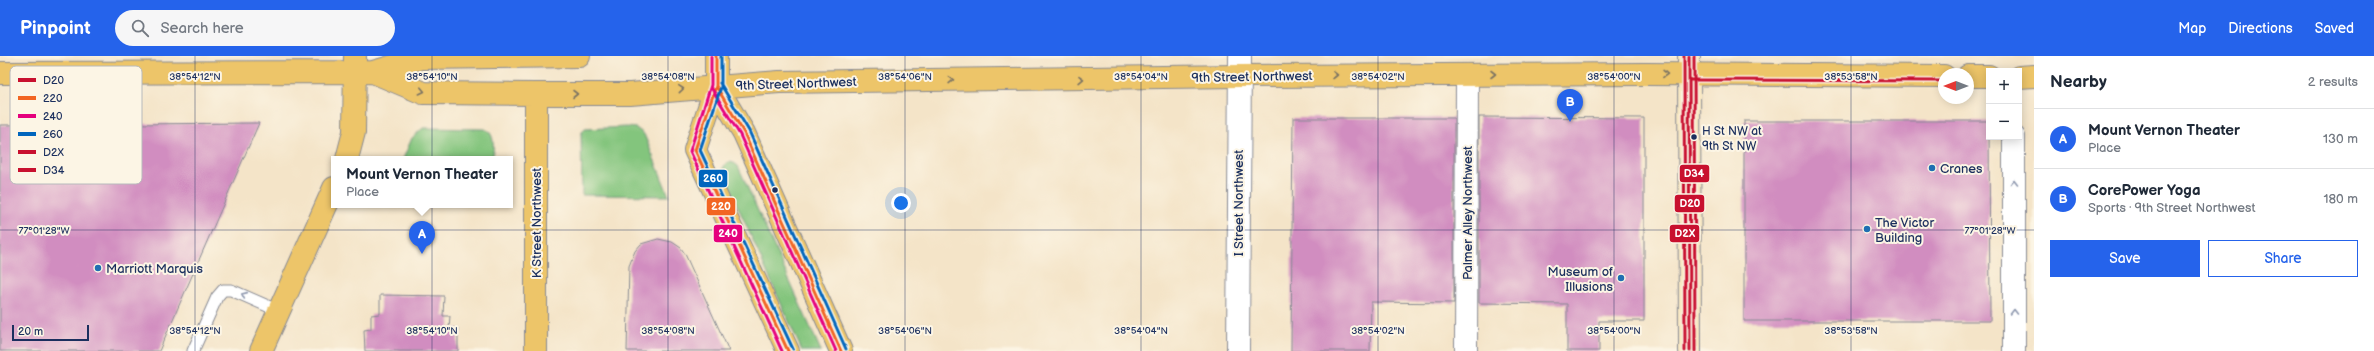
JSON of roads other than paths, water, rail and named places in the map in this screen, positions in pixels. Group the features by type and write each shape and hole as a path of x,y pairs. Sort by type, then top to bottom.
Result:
{"main road":[{"name":"9th Street Northwest","path":"142,71 361,67 421,58 579,56"},
{"path":"716,56 716,86 695,150 788,351"},
{"name":"9th Street Northwest","path":"361,67 423,92 536,94 630,94 716,86 1240,66 1467,75 1689,65 1938,76"},
{"path":"1689,65 1690,351"},
{"path":"348,156 354,132 361,67"},
{"name":"9th Street Northwest","path":"0,73 10,73"},
{"path":"1974,76 1986,76"},
{"path":"2022,76 2034,76"},
{"path":"716,86 744,133 841,351"},
{"name":"K Street Northwest","path":"536,94 536,351"},
{"path":"261,351 331,195"}],"street":[{"name":"I Street Northwest","path":"1238,351 1240,66"},
{"name":"Palmer Alley Northwest","path":"1466,351 1467,75"},
{"path":"2014,140 2014,351"}],"lane":[{"path":"193,351 217,297 223,290 231,290 279,311"}],"place":[{"name":"CorePower Yoga","path":"1570,122"},
{"name":"H St NW at 9th St NW","path":"1694,137"},
{"name":"Cranes","path":"1932,168"},
{"name":"The Victor Building","path":"1867,229"},
{"name":"Mount Vernon Theater","path":"422,254"},
{"name":"Marriott Marquis","path":"98,268"},
{"name":"Museum of Illusions","path":"1621,278"}]}
